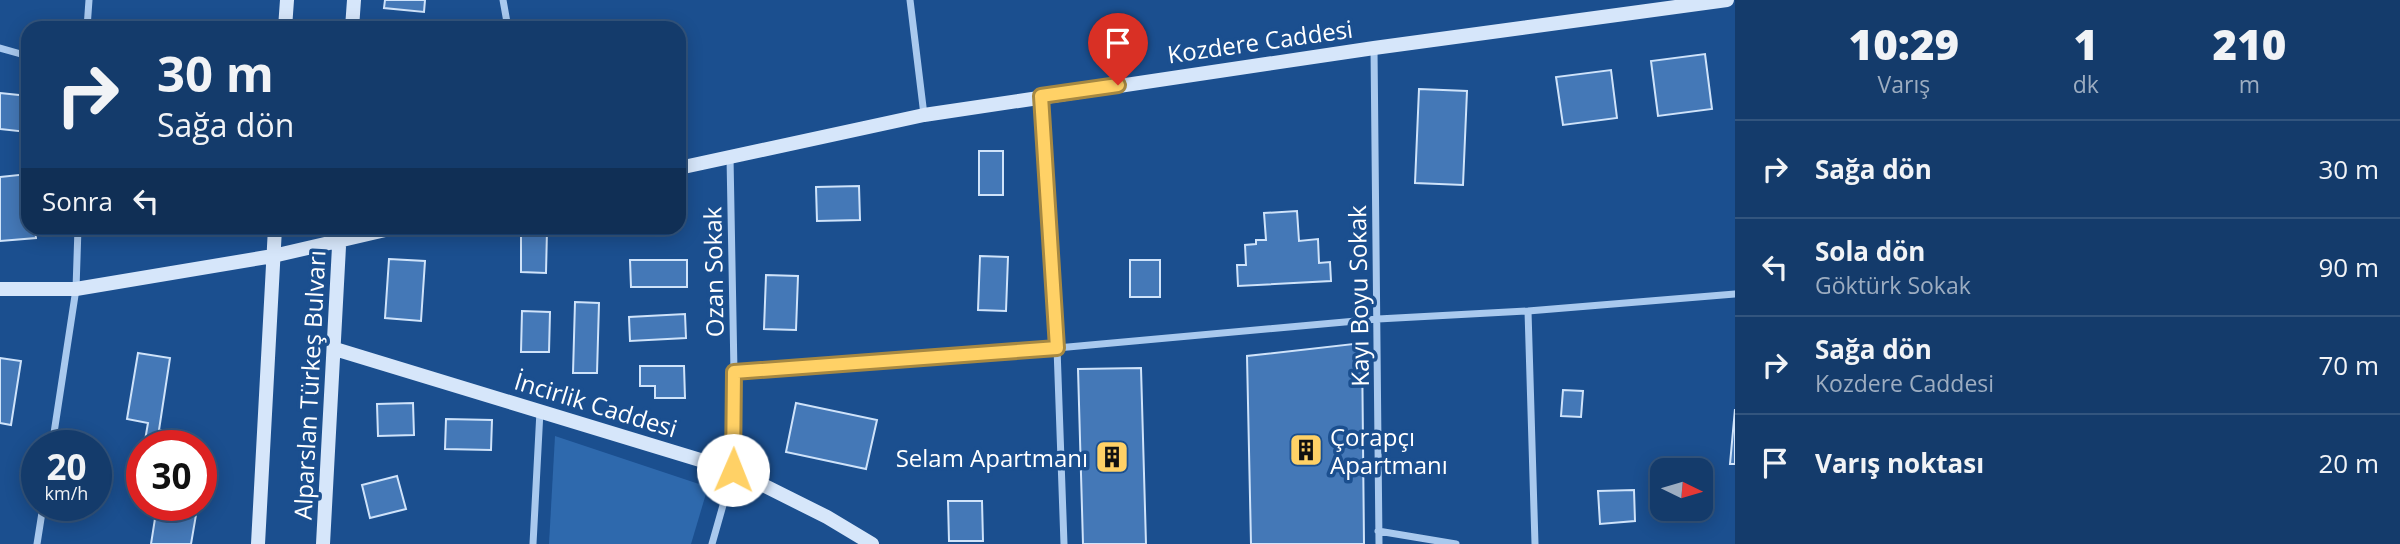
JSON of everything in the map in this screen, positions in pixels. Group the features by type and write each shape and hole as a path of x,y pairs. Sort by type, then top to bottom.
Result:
{"street":[{"path":"88,21 89,0"},
{"path":"286,21 287,0"},
{"path":"352,21 354,0"},
{"path":"503,0 507,21"},
{"path":"910,0 924,115"},
{"name":"Kozdere Caddesi","path":"686,166 924,115 1041,96 1727,0"},
{"path":"0,48 21,54"},
{"name":"Kayı Boyu Sokak","path":"1374,48 1380,544"},
{"path":"1041,96 1057,348 1063,544"},
{"name":"Ozan Sokak","path":"712,544 733,470 730,157"},
{"path":"54,430 76,289 78,235"},
{"name":"Alparslan Türkeş Bulvarı","path":"258,544 274,235"},
{"path":"0,289 76,289 273,256 333,235"},
{"name":"Alparslan Türkeş Bulvarı","path":"323,544 339,235"},
{"path":"734,372 1057,348 1378,319 1528,311 1735,294"},
{"path":"1528,311 1535,544"},
{"name":"İncirlik Caddesi","path":"335,349 733,470 827,517 872,544"},
{"path":"533,544 540,410"},
{"path":"37,544 41,521"},
{"path":"1378,531 1457,544"}],"shaded area":[{"path":"555,436 708,487 691,544 549,544"}],"building":[{"path":"385,0 425,0 424,12 384,8"},
{"path":"1705,54 1712,109 1658,116 1651,61"},
{"path":"1611,70 1617,118 1563,125 1556,77"},
{"path":"1419,89 1467,91 1463,185 1415,183"},
{"path":"0,93 21,95 21,131 0,129"},
{"path":"979,151 1003,151 1003,195 979,195"},
{"path":"21,175 21,235 36,235 36,238 0,241 0,177"},
{"path":"859,186 860,220 817,221 816,187"},
{"path":"1297,211 1299,241 1318,239 1319,263 1330,262 1331,281 1238,286 1237,265 1246,265 1245,245 1256,244 1256,240 1266,240 1264,213"},
{"path":"521,235 547,235 546,273 521,272"},
{"path":"980,256 1008,257 1006,311 978,310"},
{"path":"389,259 425,261 421,321 385,318"},
{"path":"630,260 687,260 687,287 631,287"},
{"path":"1130,260 1160,260 1160,297 1130,297"},
{"path":"766,275 798,276 796,330 764,329"},
{"path":"575,302 599,303 597,373 573,373"},
{"path":"522,311 550,312 549,352 521,352"},
{"path":"685,314 686,338 630,341 629,317"},
{"name":"Çorapçı Apartmanı","path":"1362,343 1364,544 1251,544 1247,356"},
{"path":"138,353 170,358 159,430 147,430 148,423 127,419"},
{"path":"0,358 21,361 11,425 0,423"},
{"path":"640,366 684,366 685,398 655,398 655,386 640,386"},
{"name":"Selam Apartmanı","path":"1141,368 1146,544 1083,544 1078,369"},
{"path":"1563,390 1583,391 1581,417 1561,416"},
{"path":"413,403 414,435 378,436 377,404"},
{"path":"796,403 877,420 866,469 786,452"},
{"path":"1735,409 1735,464 1730,464"},
{"path":"446,419 492,420 491,450 445,449"},
{"path":"397,476 406,509 370,518 362,485"},
{"path":"1634,490 1635,521 1600,524 1598,491"},
{"path":"948,501 982,501 983,541 949,541"},
{"path":"155,521 195,521 191,544 151,544"}],"place":[{"name":"Çorapçı Apartmanı","path":"1306,450"},
{"name":"Selam Apartmanı","path":"1112,457"}],"route":[{"path":"733,470 734,372 1057,348 1041,96 1118,85"}]}
